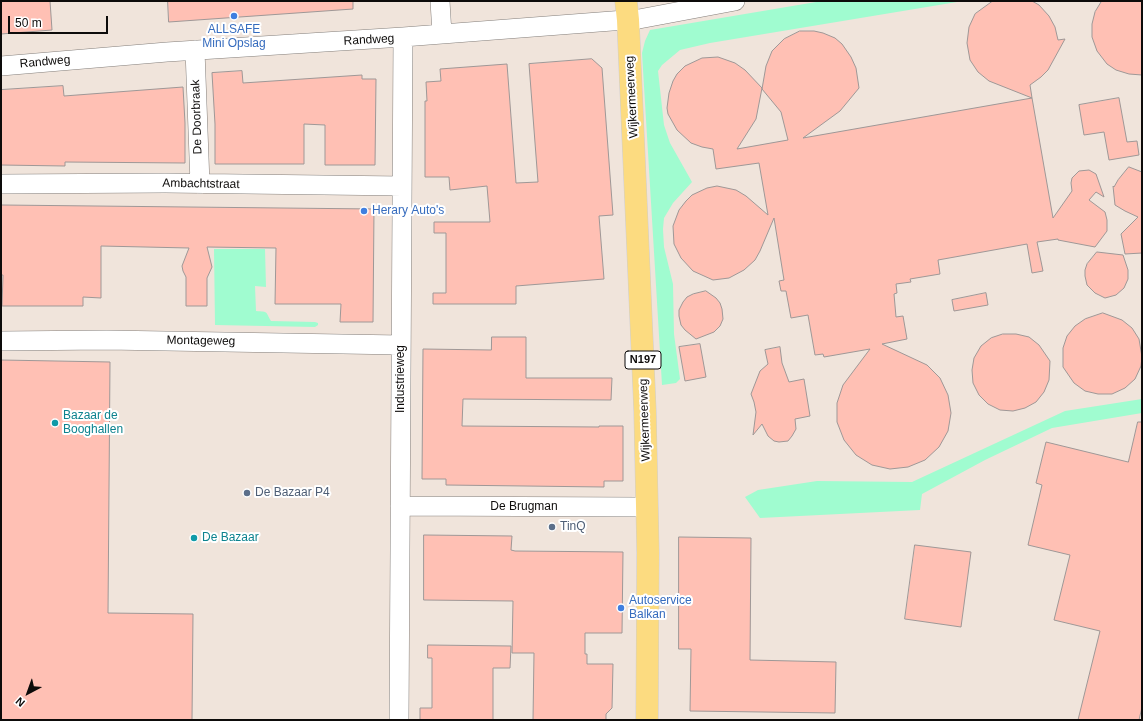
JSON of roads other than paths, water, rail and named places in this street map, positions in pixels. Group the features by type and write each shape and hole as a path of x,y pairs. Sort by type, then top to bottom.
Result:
{"main road":[{"name":"Wijkermeerweg","path":"627,10 644,377 648,609 646,720"}],"street":[{"path":"440,1 442,34"},
{"name":"Randweg","path":"1,66 195,50 403,38 627,10 735,1"},
{"name":"Industrieweg","path":"398,720 403,38"},
{"name":"De Doorbraak","path":"195,50 200,184"},
{"name":"Ambachtstraat","path":"1,184 402,186"},
{"name":"Montageweg","path":"1,341 107,340 401,345"},
{"name":"De Brugman","path":"400,506 638,507 647,509"}],"place":[{"name":"ALLSAFE Mini Opslag","path":"234,16"},
{"name":"Herary Auto's","path":"364,211"},
{"name":"Bazaar de Booghallen","path":"55,423"},
{"name":"De Bazaar P4","path":"247,493"},
{"name":"TinQ","path":"552,527"},
{"name":"De Bazaar","path":"194,538"},
{"name":"Autoservice Balkan","path":"621,608"}]}
